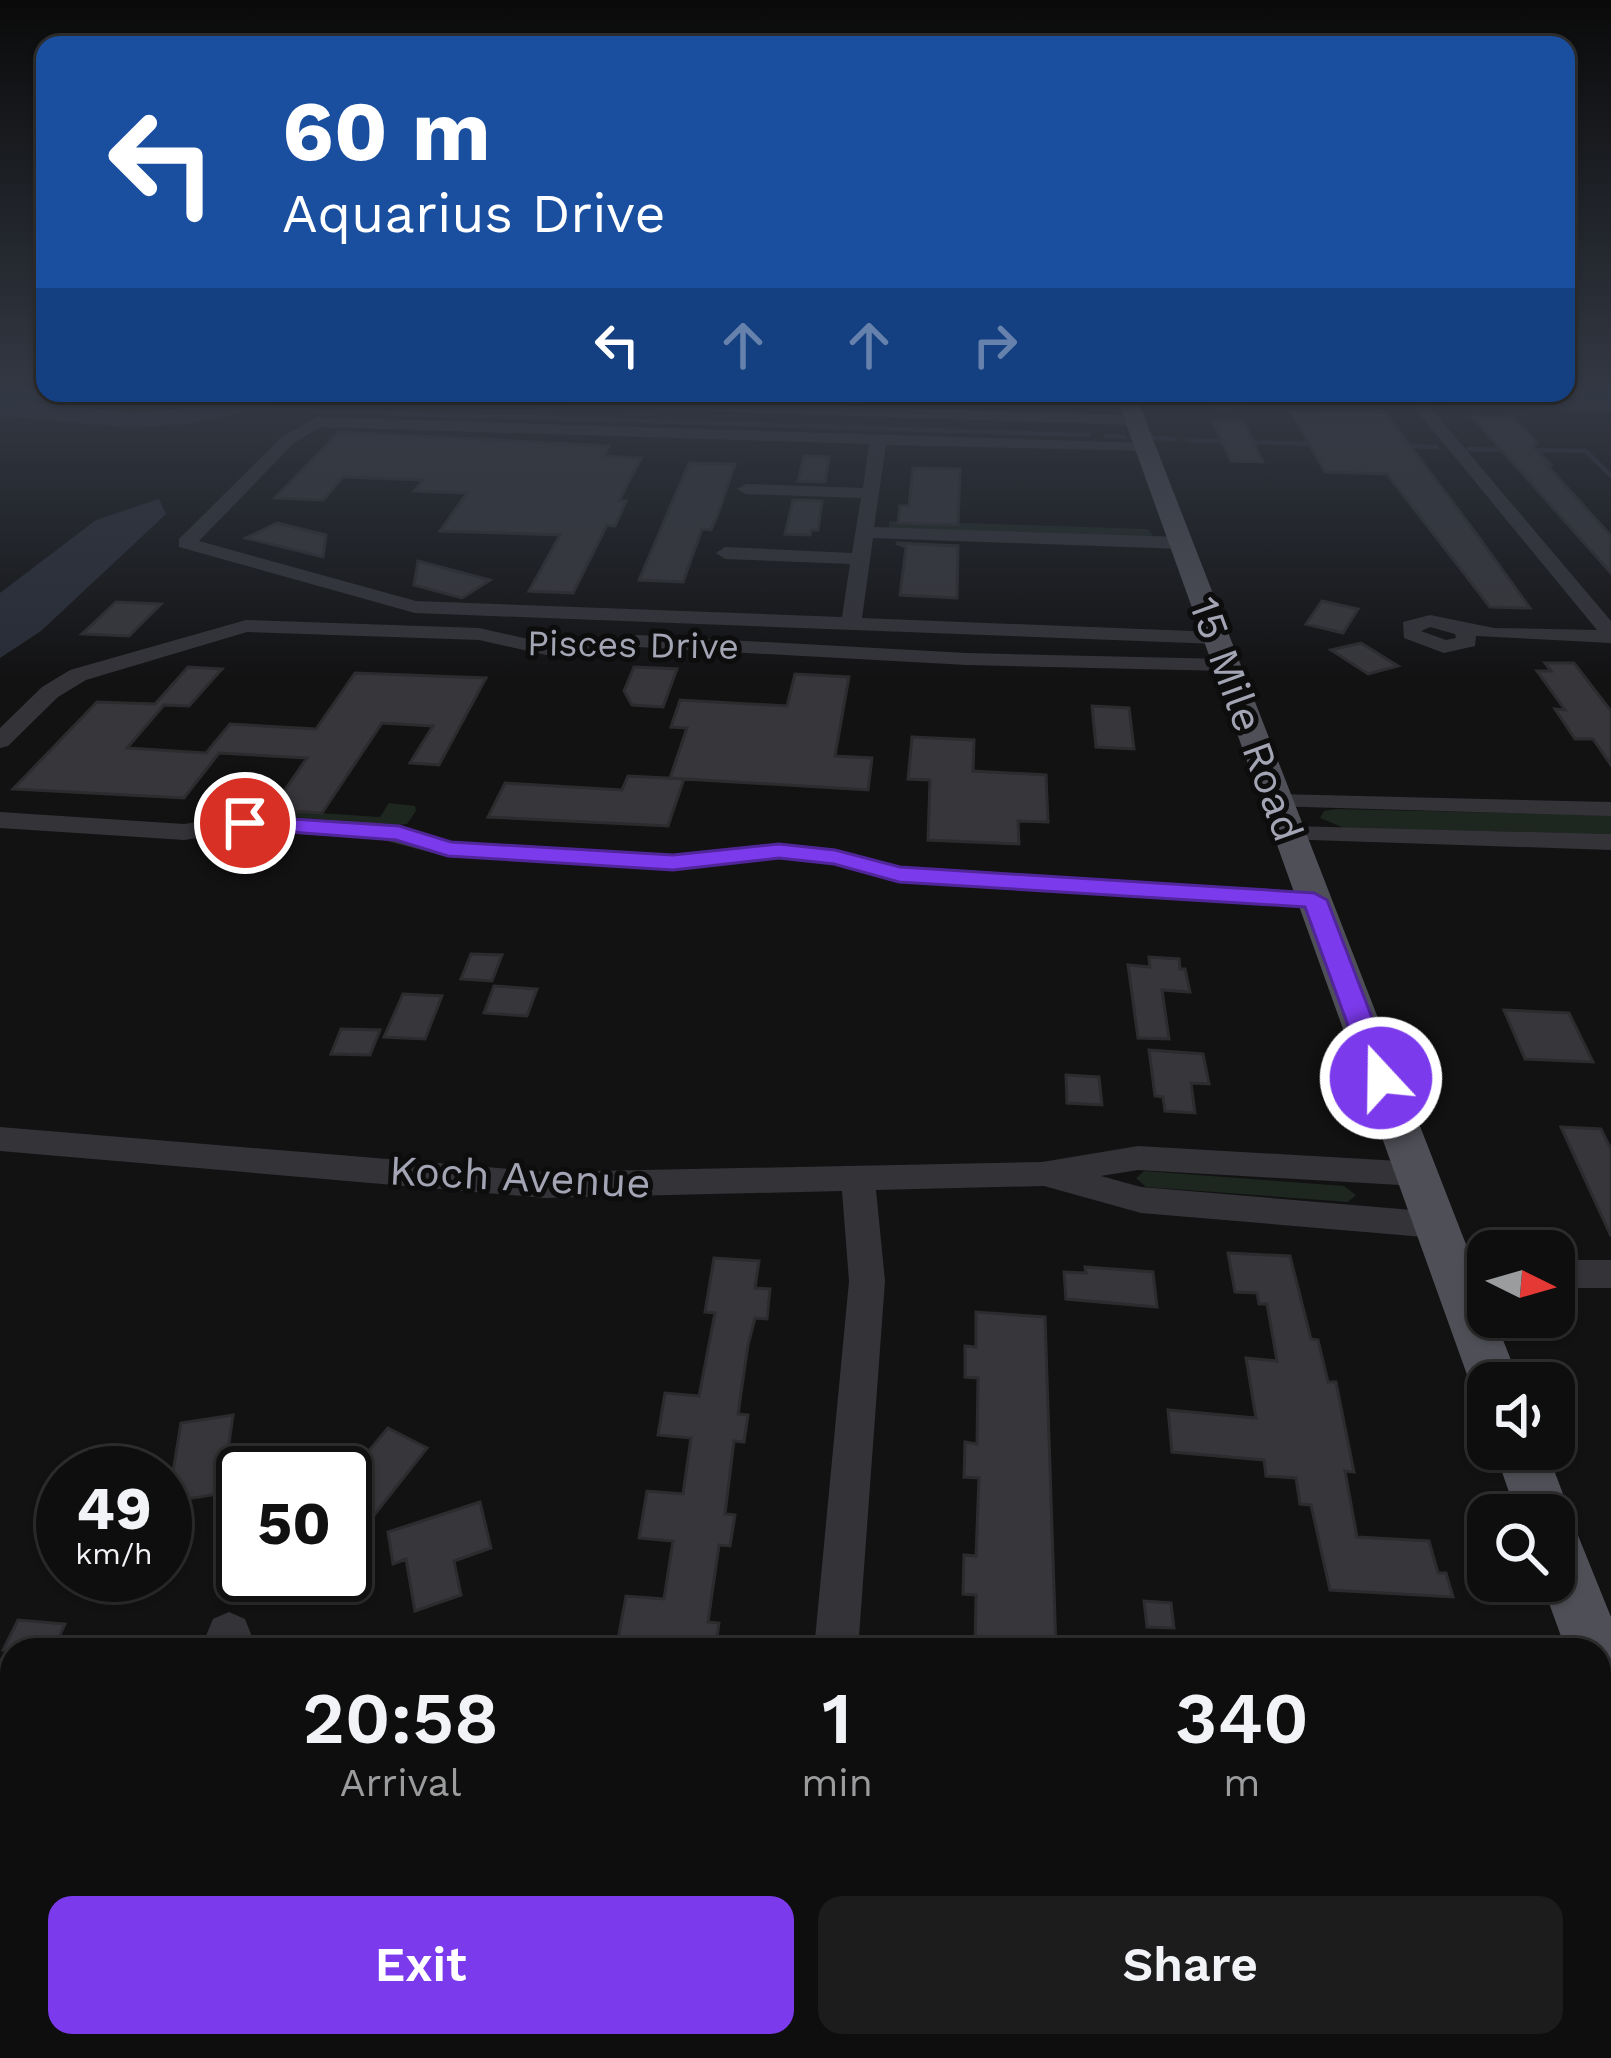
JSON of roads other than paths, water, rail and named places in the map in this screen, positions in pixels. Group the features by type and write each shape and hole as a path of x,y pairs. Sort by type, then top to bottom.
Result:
{"main road":[{"name":"15 Mile Road","path":"1160,487 1436,1226 1467,1267"},
{"path":"1575,1596 1591,1638"}],"street":[{"path":"240,487 186,540 199,549 415,607 851,624 1222,652"},
{"path":"851,624 872,487"},
{"path":"1488,487 1611,636"},
{"path":"746,489 871,493"},
{"path":"866,525 1178,534"},
{"path":"725,554 861,559"},
{"name":"Pisces Drive","path":"0,741 50,692 78,675 245,626 479,634 551,650 638,641 947,658 1222,652"},
{"path":"1462,634 1611,636"},
{"path":"1284,818 1611,809"},
{"path":"1284,818 1611,842"},
{"path":"0,820 184,832 245,823 381,831 448,849 673,862 779,851 835,857 899,874 1314,900"},
{"name":"Koch Avenue","path":"0,1138 545,1184 1042,1174 1138,1158 1417,1174"},
{"name":"Koch Avenue","path":"1042,1174 1141,1200 1436,1226"},
{"path":"837,1638 867,1281 858,1175"},
{"path":"1575,1274 1611,1274"}]}
